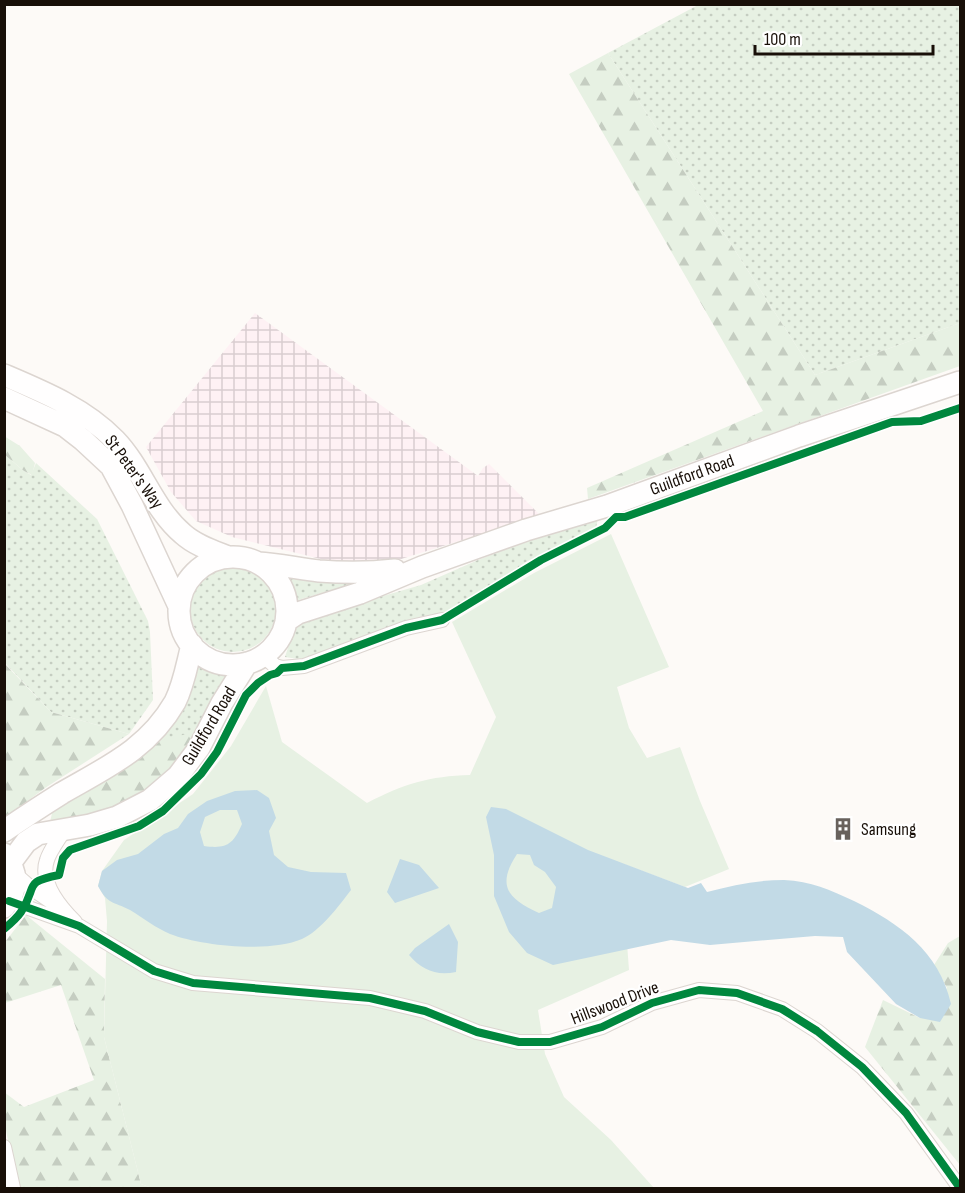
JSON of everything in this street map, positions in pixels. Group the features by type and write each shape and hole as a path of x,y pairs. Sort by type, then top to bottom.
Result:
{"main road":[{"name":"St Peter's Way","path":"4,375 69,404 101,427 124,451 175,526 191,540 228,557"},
{"name":"Guildford Road","path":"286,621 298,613 360,593 422,567 526,530 607,506 799,436 960,382"},
{"name":"St Peter's Way","path":"4,398 65,426 111,466 132,505 178,604"},
{"path":"228,557 238,557 258,563 267,569 281,586 287,607 286,621 280,637 255,659 229,664 211,659 192,645 183,628 178,604 186,585 194,574 209,563 228,557"},
{"name":"Guildford Road","path":"258,563 317,571 366,574 422,567"},
{"path":"4,831 62,793 112,766 131,753 157,729 180,690 192,645"},
{"name":"Guildford Road","path":"10,863 26,842 38,834 117,817 150,800 178,776 199,748 222,703 255,659"},
{"path":"7,904 16,883 10,863"}],"street":[{"path":"255,659 282,668 304,666 406,628 442,620"},
{"name":"Hillswood Drive","path":"62,909 46,878 46,872 47,860 64,830"},
{"name":"Hillswood Drive","path":"10,863 31,888 62,909 79,926"},
{"name":"Hillswood Drive","path":"7,904 79,926 154,971 193,983 370,998 425,1011 477,1032 519,1042 550,1042 602,1027 652,1003 699,990 738,993 782,1009 817,1031 862,1067 906,1113 960,1188"},
{"path":"5,1154 13,1188"}],"shaded area":[{"path":"255,313 478,476 489,464 539,514 524,521 385,564 337,563 232,537 196,521 171,492 146,447"}],"green space":[{"path":"698,5 960,5 960,323 815,375 608,53"},
{"path":"608,53 815,375 960,323 960,366 588,499 587,488 763,411 569,74"},
{"path":"4,436 20,446 35,463 32,475 5,455"},
{"path":"5,455 31,475 36,463 97,519 148,621 153,700 129,734 51,712 5,663"},
{"path":"599,514 596,527 526,562 482,592 446,612 401,623 316,656 298,659 285,657 293,632 307,618 421,585 478,560"},
{"path":"611,534 669,667 617,687 629,728 647,758 680,747 729,869 685,887 621,863 629,970 538,1010 545,1054 564,1097 611,1140 654,1188 152,1188 141,1184 104,1037 107,921 105,898 98,886 102,871 124,840 193,794 231,746 266,686 282,742 367,803 417,782 470,775 496,717 452,622 534,573"},
{"path":"233,566 250,569 264,578 273,592 276,609 273,626 264,640 250,649 233,652 216,649 202,640 193,626 190,609 193,592 202,578 216,569"},
{"path":"284,573 363,583 295,601 293,585"},
{"path":"197,658 228,670 236,669 193,741 161,740 189,693"},
{"path":"4,663 51,712 129,734 45,788 5,818"},
{"path":"187,734 193,741 182,759 165,777 151,787 135,797 102,811 50,822 53,809 82,793 161,740"},
{"path":"26,915 105,979 104,1037 141,1184 152,1188 17,1188 5,1125 4,1092 24,1107 94,1080 61,985 5,1003 5,942"},
{"path":"960,936 960,1165 865,1047 883,1000 920,1018 947,988 934,965 948,943"}],"water":[{"path":"257,790 269,798 276,818 269,831 274,855 288,867 311,872 346,873 351,890 329,918 316,930 302,939 272,946 217,945 165,932 130,910 111,902 105,896 98,886 102,871 117,860 138,854 164,834 178,828 188,814 207,801 235,791","holes":["220,810 237,810 242,824 232,841 218,847 204,846 200,832 205,817"]},
{"path":"491,807 506,809 588,850 688,888 701,883 707,892 745,883 784,880 812,884 828,890 887,919 915,941 937,969 951,1004 940,1022 920,1018 896,1004 847,952 843,937 815,936 710,945 671,940 553,965 527,953 509,932 494,896 494,855 486,817","holes":["517,854 530,855 534,865 545,872 556,887 552,908 539,913 513,897 508,890 507,875"]},
{"path":"400,859 419,865 439,888 395,903 387,892"},
{"path":"449,924 458,942 456,972 430,971 419,965 409,955 415,948"}],"cycle path":[{"path":"4,929 21,912 35,883 59,875 63,858 70,850 139,826 163,811 201,774 217,752 246,695 258,683 282,668 304,666 406,628 442,620 541,560 605,528 616,517 625,517 892,422 921,421 960,408"},
{"path":"9,901 79,926 154,971 193,983 370,998 425,1011 477,1032 519,1042 550,1042 602,1027 652,1003 699,990 737,993 782,1009 817,1031 862,1067 906,1113 960,1188"}],"place":[{"name":"Samsung","path":"843,829"}]}
